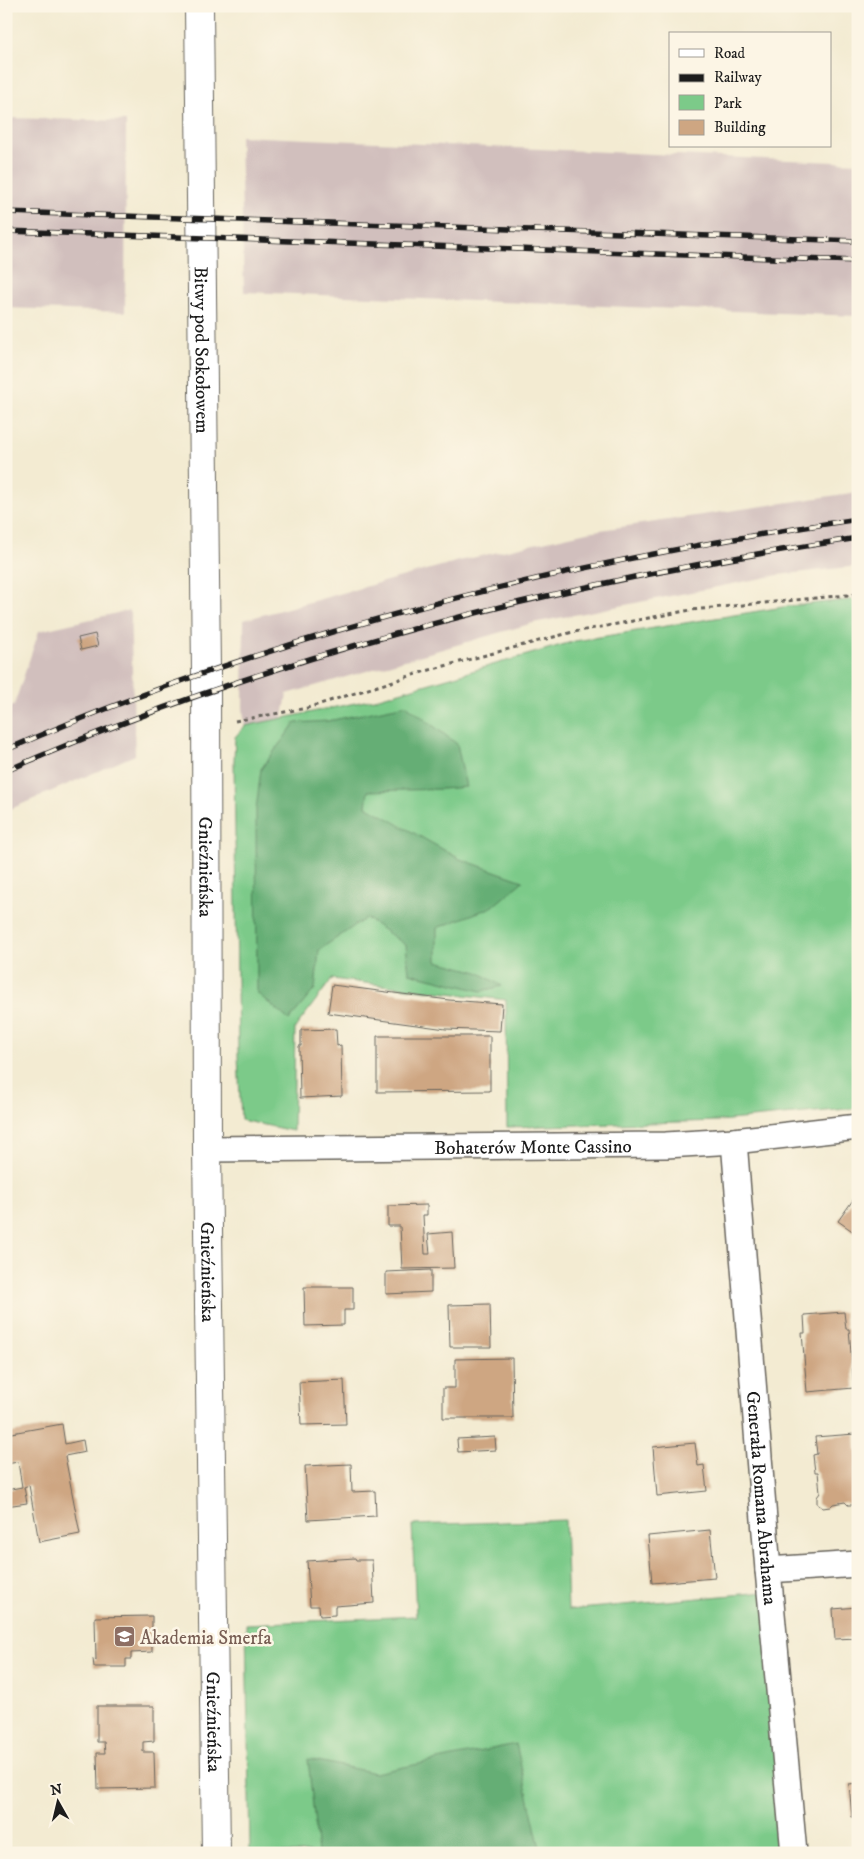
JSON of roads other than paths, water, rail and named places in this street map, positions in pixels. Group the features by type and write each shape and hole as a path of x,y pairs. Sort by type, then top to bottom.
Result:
{"street":[{"name":"Bitwy pod Sokołowem","path":"199,6 206,672 204,692"},
{"name":"Gnieźnieńska","path":"204,692 207,1149 216,1853"},
{"name":"Bohaterów Monte Cassino","path":"207,1149 666,1145 734,1141 858,1127"},
{"name":"Generała Romana Abrahama","path":"734,1141 768,1570 794,1853"},
{"path":"768,1570 858,1564"}],"railway":[{"path":"6,212 858,241"},
{"path":"6,231 858,261"},
{"path":"6,750 108,708 212,670 318,636 424,606 640,557 749,536 858,519"},
{"path":"6,771 108,729 212,690 318,656 424,626 532,599 640,576 749,555 858,538"}],"place":[{"name":"Akademia Smerfa","path":"124,1637"}]}
